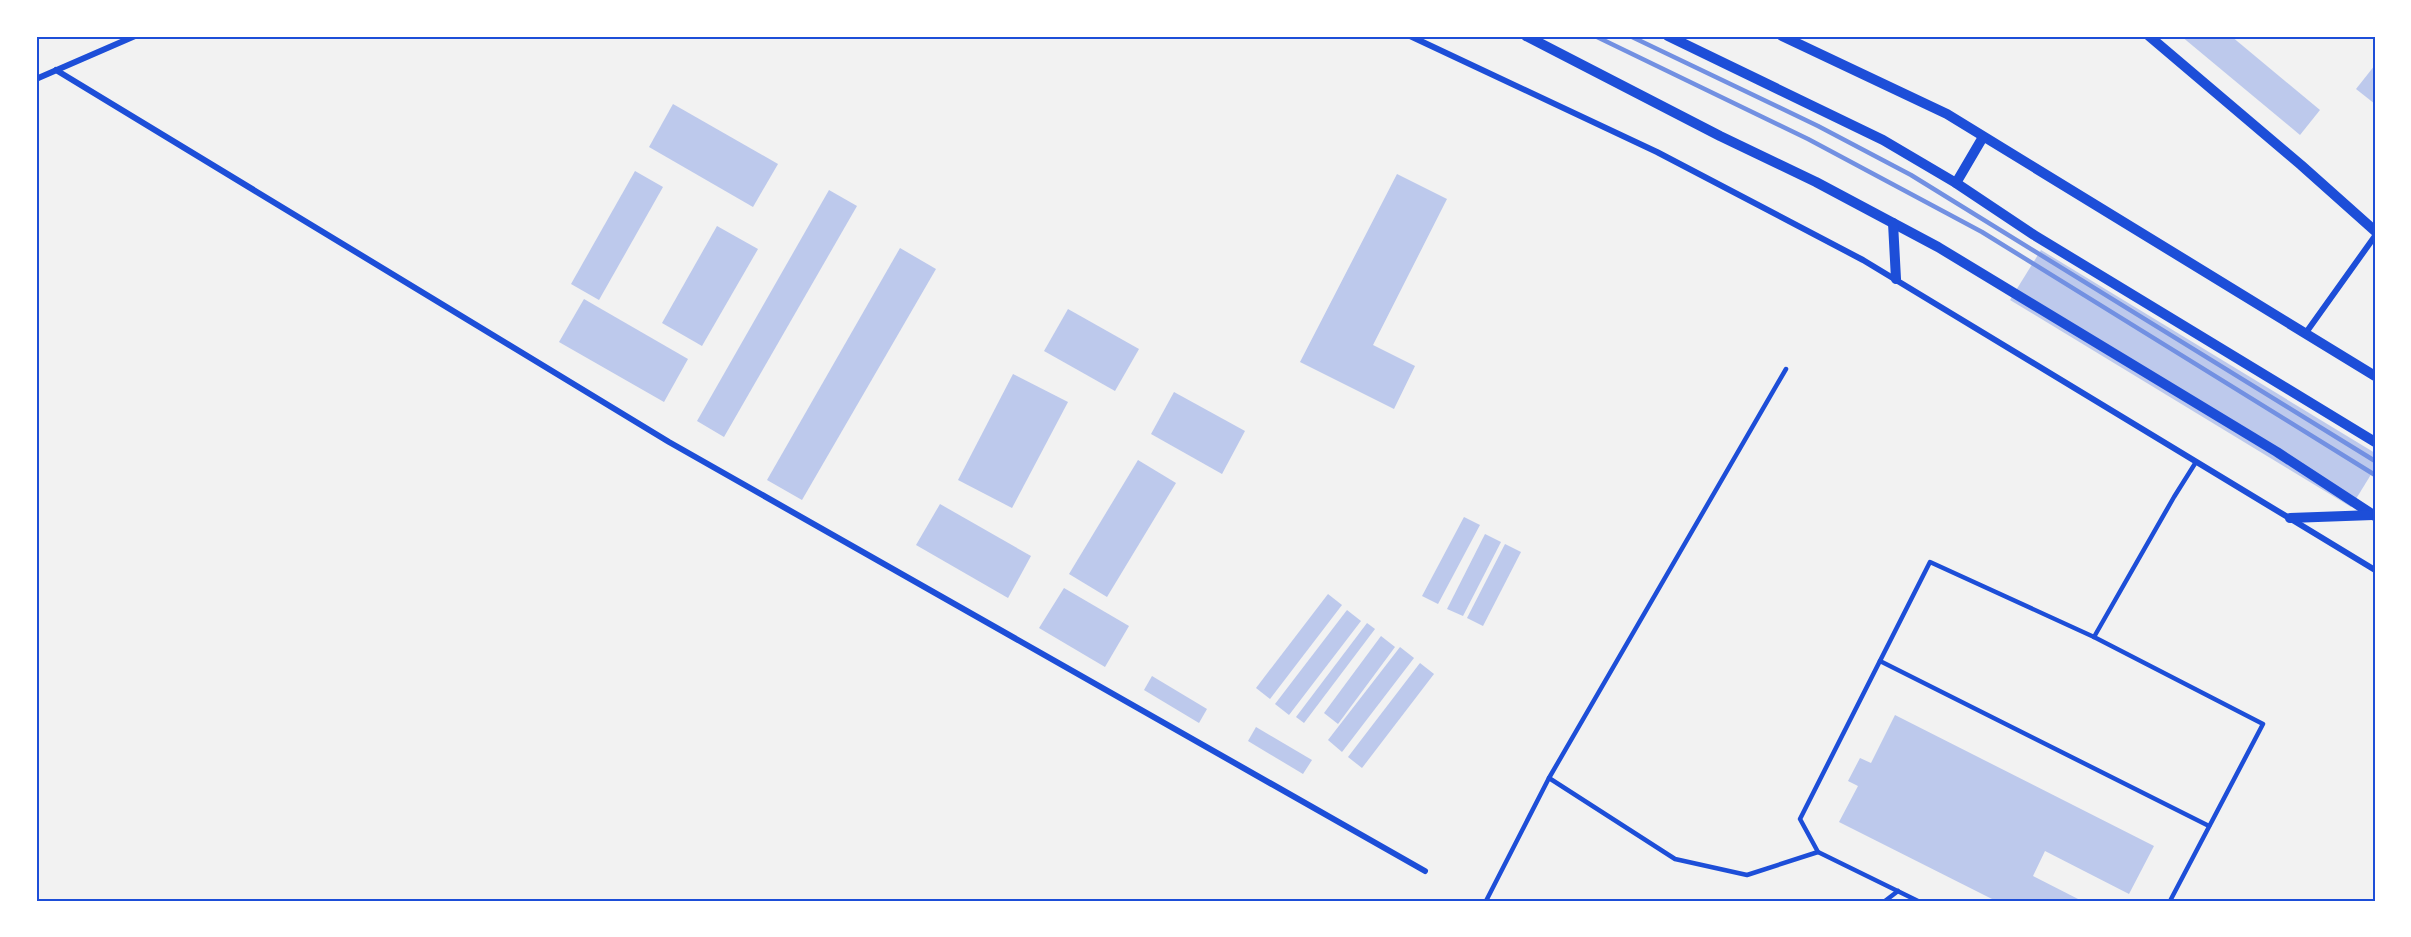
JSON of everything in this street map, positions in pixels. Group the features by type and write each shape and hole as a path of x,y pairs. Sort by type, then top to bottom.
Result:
{"street":[{"path":"36,79 135,36"},
{"path":"1410,36 1656,152 1863,260 2375,570"},
{"path":"1526,36 1893,223 2128,361 2277,452 2374,516"},
{"path":"1668,36 1883,140 1956,183 2034,235 2375,442"},
{"path":"1782,36 1947,114 2066,189 2233,287 2375,376"},
{"path":"2149,36 2375,231"},
{"path":"56,70 669,442 1425,871"},
{"path":"1956,183 1983,137"},
{"path":"1893,223 1896,279"},
{"path":"2305,334 2375,237"},
{"path":"2290,518 2374,516"}],"lane":[{"path":"1486,901 1549,778 1786,369"},
{"path":"2094,636 2196,462"},
{"path":"1918,901 1818,852 1800,819 1930,561 2094,636 2263,724 2170,901"},
{"path":"1880,661 2209,826"},
{"path":"1549,778 1675,859 1747,875 1818,852"},
{"path":"1885,901 1898,891"}],"building":[{"path":"2181,36 2231,36 2320,110 2300,135"},
{"path":"2375,65 2375,104 2356,89"},
{"path":"673,104 778,164 753,207 649,147"},
{"path":"635,171 663,187 599,300 571,284"},
{"path":"1397,174 1447,199 1373,345 1415,366 1394,409 1300,362"},
{"path":"829,190 857,206 724,437 697,421"},
{"path":"717,226 758,249 702,346 662,323"},
{"path":"900,248 936,269 802,500 767,480"},
{"path":"2041,250 2375,453 2375,468 2351,507 2010,300"},
{"path":"584,299 688,359 664,402 559,342"},
{"path":"1068,309 1139,349 1115,391 1044,351"},
{"path":"1013,374 1068,402 1012,508 958,480"},
{"path":"1174,392 1245,431 1222,474 1151,434"},
{"path":"1138,460 1176,483 1107,597 1069,574"},
{"path":"940,504 1031,556 1008,598 916,545"},
{"path":"1464,517 1480,525 1438,604 1422,596"},
{"path":"1485,534 1501,542 1463,616 1447,609"},
{"path":"1505,544 1521,552 1483,626 1467,618"},
{"path":"1064,588 1129,626 1105,667 1039,628"},
{"path":"1328,594 1342,605 1270,699 1256,688"},
{"path":"1347,610 1361,621 1289,715 1275,704"},
{"path":"1367,623 1375,629 1304,723 1296,717"},
{"path":"1381,636 1395,647 1338,724 1324,713"},
{"path":"1400,647 1414,658 1342,752 1328,740"},
{"path":"1420,663 1434,674 1362,768 1348,757"},
{"path":"1152,676 1207,709 1199,723 1144,690"},
{"path":"1895,715 2154,846 2129,894 2045,851 2033,876 2082,901 1996,901 1839,822 1858,786 1848,781 1860,758 1871,763"},
{"path":"1256,727 1312,760 1303,774 1248,741"}],"railway":[{"path":"1595,36 1808,139 1982,232 2375,475"},
{"path":"1630,36 1818,126 1911,175 2375,461"}]}
